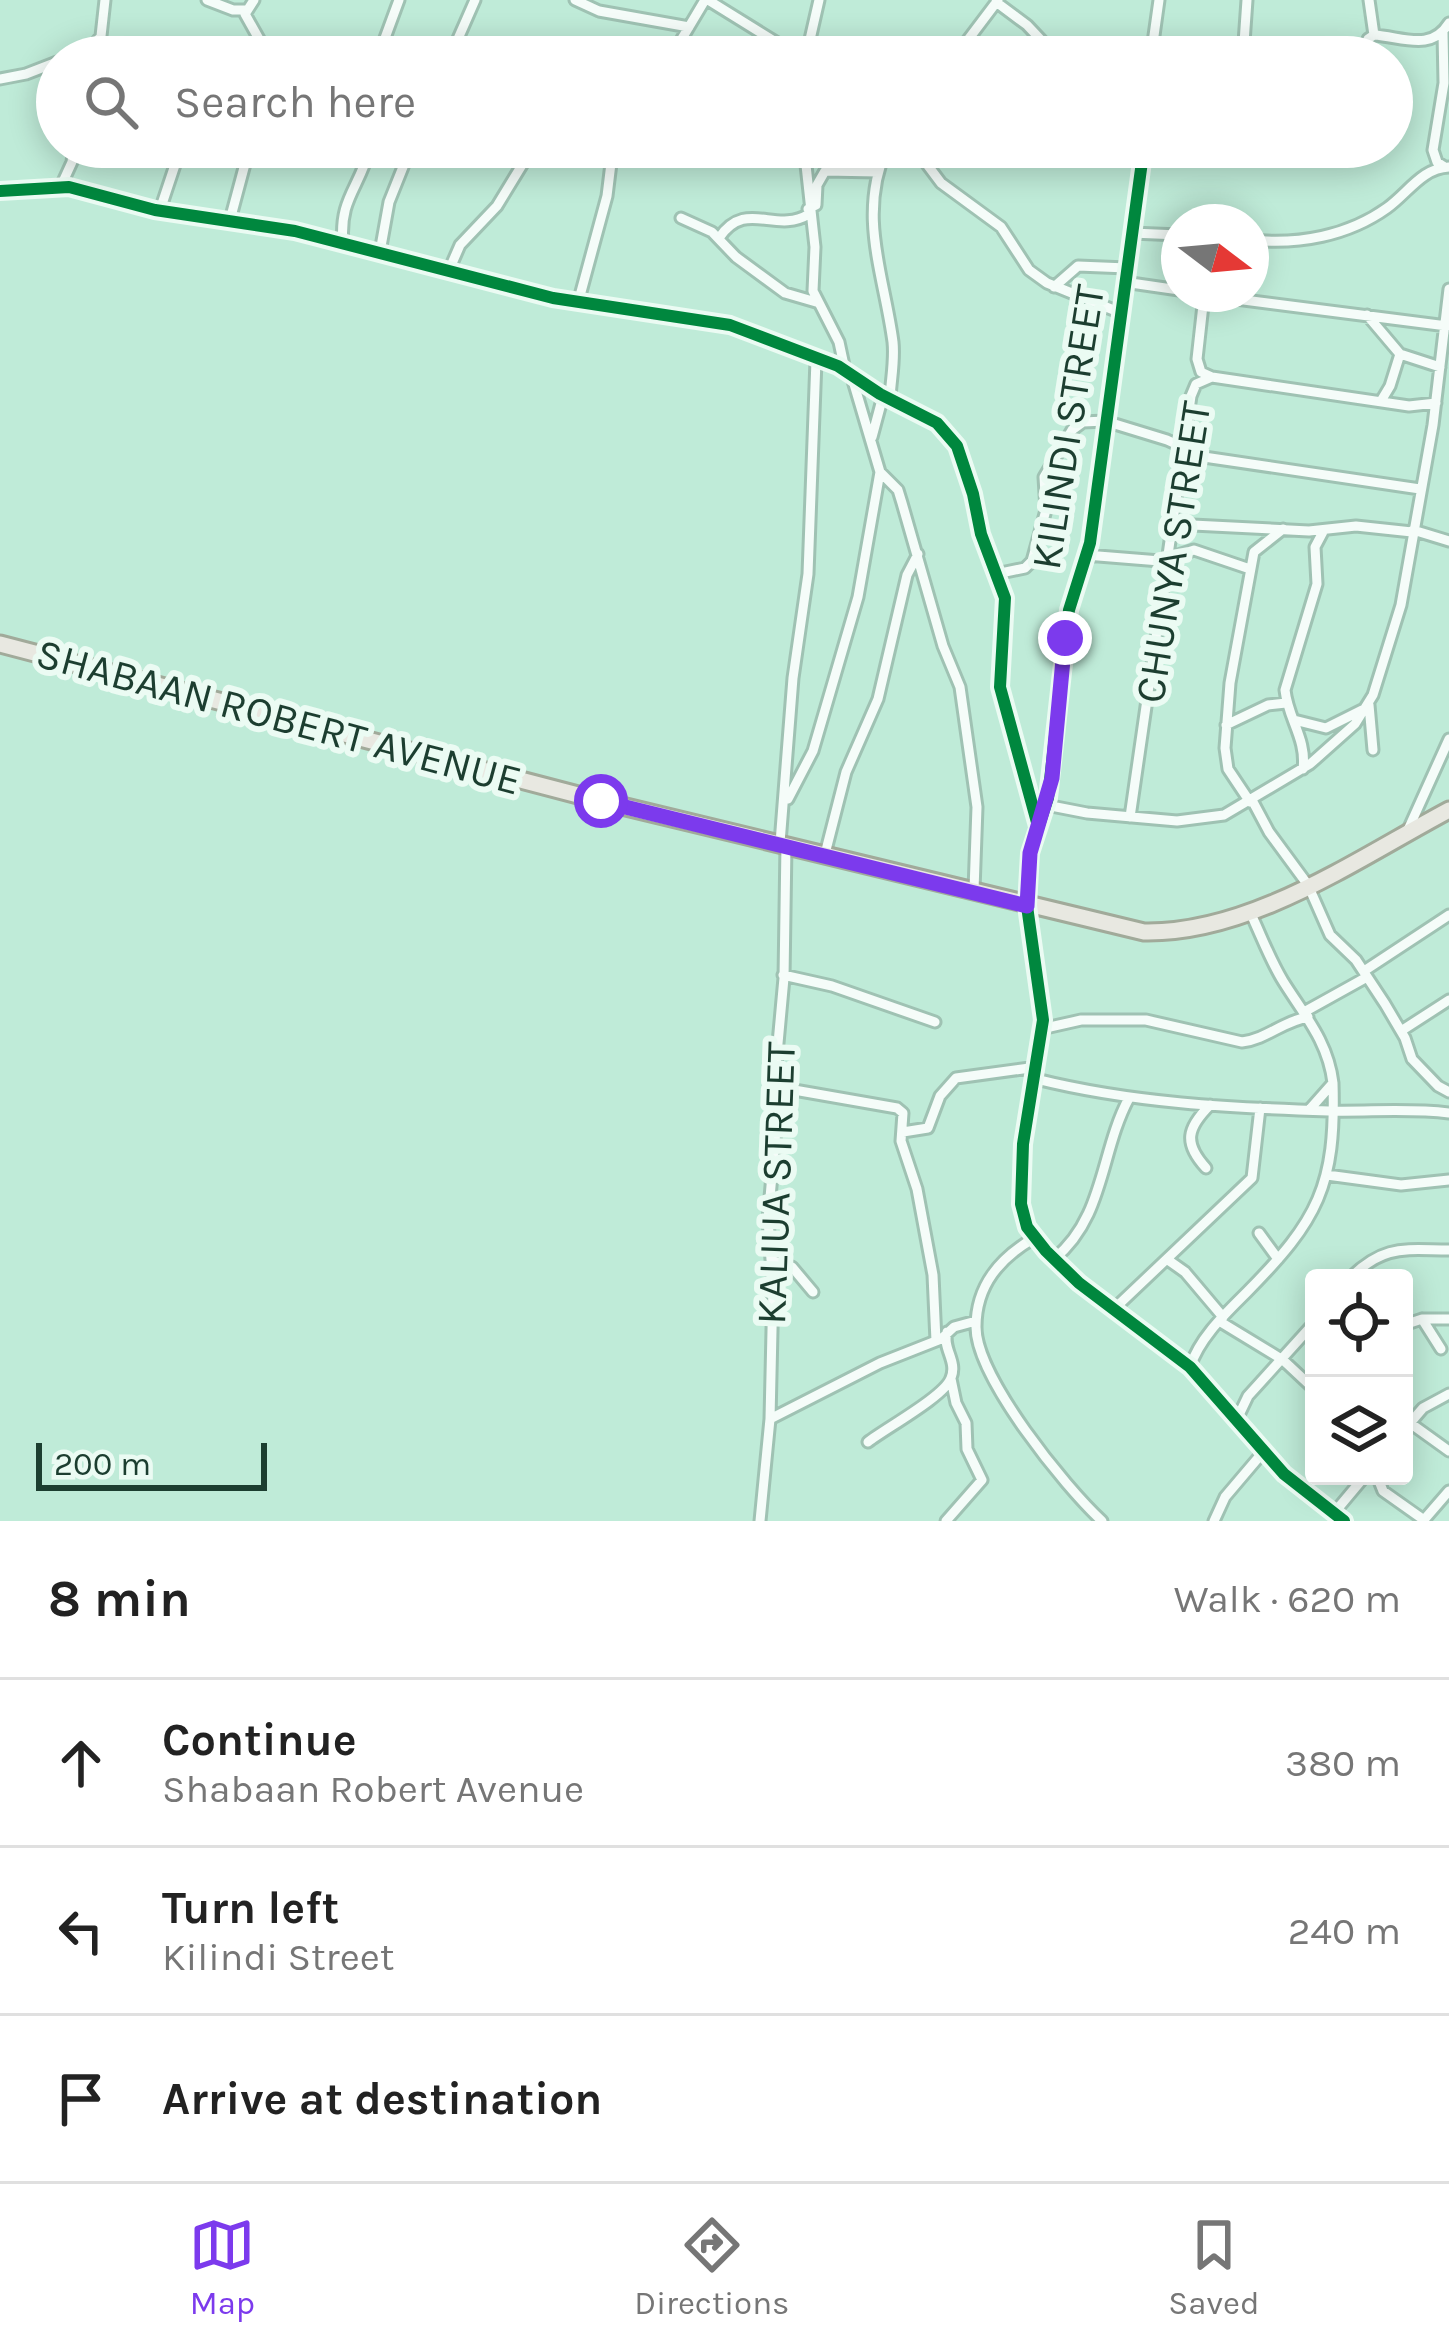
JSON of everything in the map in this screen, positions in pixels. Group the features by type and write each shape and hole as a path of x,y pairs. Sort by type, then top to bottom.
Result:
{"main road":[{"name":"SHABAAN ROBERT AVENUE","path":"0,644 601,801 1108,926 1173,932 1204,928 1308,885 1449,810"}],"street":[{"path":"101,36 105,0"},
{"path":"206,0 246,10"},
{"path":"246,10 254,0"},
{"path":"385,36 398,0"},
{"path":"459,36 475,0"},
{"path":"575,0 598,11 689,27"},
{"path":"684,36 706,0 761,36"},
{"path":"730,0 731,13"},
{"path":"808,36 819,0"},
{"path":"1154,36 1160,0"},
{"path":"1244,36 1247,0"},
{"path":"1369,0 1374,35 1382,36"},
{"path":"970,36 993,2 1038,36"},
{"path":"246,10 258,36"},
{"path":"1424,41 1446,28"},
{"path":"1446,28 1446,79 1433,151 1437,162 1446,166"},
{"path":"1413,40 1443,53"},
{"path":"0,79 36,71"},
{"path":"1269,241 1294,243 1345,228 1381,212 1430,170 1446,166"},
{"path":"61,186 69,168"},
{"path":"160,211 174,168"},
{"path":"230,220 244,168"},
{"path":"343,243 344,202 360,182 364,168"},
{"path":"380,252 389,202 403,168"},
{"path":"450,268 460,245 497,206 520,168"},
{"path":"578,303 608,196 611,168"},
{"path":"784,805 813,751 858,597 880,472 833,328 816,302 806,168"},
{"path":"872,439 886,397 893,346 873,246 879,168"},
{"path":"930,168 941,183 992,218 1029,270 1054,286 1121,313"},
{"name":"KILINDI STREET","path":"1034,1238 1023,1219 1020,1189 1043,999 1027,906 1030,853 1050,790 1069,610 1086,554 1141,168"},
{"path":"719,238 727,226 746,217 788,222 809,212 816,205 817,185 825,171 878,172"},
{"path":"0,191 61,186 160,211 343,243 578,303 730,325 848,372 938,423 952,436 1006,608 1001,694 1038,826"},
{"path":"681,218 719,238 736,257 785,292 816,302"},
{"path":"1132,233 1161,234"},
{"path":"1054,286 1078,266 1126,268"},
{"path":"1124,282 1161,287"},
{"path":"1046,805 1130,817 1202,820 1224,815 1303,769 1347,734 1368,706 1398,619 1443,371 1449,289"},
{"path":"1269,304 1447,326"},
{"path":"1204,312 1198,367 1212,377"},
{"path":"1367,315 1400,354 1443,371"},
{"path":"1381,401 1400,354"},
{"name":"KALIUA STREET","path":"760,1521 770,1419 768,1220 784,975 784,805 808,574 816,360"},
{"name":"CHUNYA STREET","path":"1130,817 1196,384 1212,377 1408,406 1436,404"},
{"path":"996,574 1030,565 1046,510 1042,484 1054,457 1078,424 1105,421 1204,457 1420,489"},
{"path":"880,472 898,490 962,698 977,808 974,894"},
{"path":"1173,524 1324,530 1355,526 1413,531 1449,541"},
{"path":"1283,529 1260,544 1250,569 1226,724 1226,764 1308,885 1330,935 1365,974 1412,1058 1444,1089 1434,1111"},
{"path":"1303,769 1304,745 1286,704 1286,674 1317,584 1315,547 1324,530"},
{"path":"1086,554 1152,561 1194,550 1250,569"},
{"path":"824,854 846,772 878,699 907,575 918,554"},
{"path":"1152,561 1166,576"},
{"path":"1226,724 1268,705 1286,704"},
{"path":"1293,719 1326,728 1368,706"},
{"path":"1368,706 1373,751"},
{"path":"1407,832 1449,739"},
{"path":"1024,776 1050,790"},
{"path":"1190,1367 1201,1343 1278,1259 1316,1207 1327,1175 1334,1111 1326,1050 1275,967 1250,912"},
{"path":"1041,1029 1082,1020 1145,1020 1242,1042 1256,1040 1306,1014 1449,915"},
{"path":"784,975 832,986 935,1022"},
{"path":"1401,1031 1449,1000"},
{"path":"903,1132 928,1128 940,1096 956,1078 1036,1073 1129,1098 1260,1108 1449,1113"},
{"path":"1310,1109 1333,1083"},
{"path":"777,1087 898,1108 904,1115 901,1141 926,1233 938,1318 936,1341"},
{"path":"1054,1259 1071,1245 1089,1217 1129,1098"},
{"path":"1206,1168 1192,1150 1189,1137 1191,1124 1210,1105"},
{"path":"1118,1311 1252,1178 1260,1108"},
{"path":"1327,1175 1401,1185 1449,1180"},
{"path":"1259,1233 1278,1259"},
{"path":"1102,1521 1046,1460 982,1351 976,1321 992,1270 1034,1238 1190,1367 1284,1474 1344,1521"},
{"path":"1360,1269 1397,1249 1449,1250"},
{"path":"771,1260 792,1267 813,1292"},
{"path":"1168,1260 1186,1272 1221,1319 1305,1381"},
{"path":"1421,1319 1441,1349"},
{"path":"1413,1322 1449,1319"},
{"path":"770,1419 976,1321"},
{"path":"946,1521 982,1482 967,1449 966,1423 956,1403 944,1340 947,1332"},
{"path":"1237,1419 1248,1396 1305,1334"},
{"path":"868,1442 951,1379"},
{"path":"1413,1420 1423,1408 1449,1394"},
{"path":"1413,1430 1449,1451"},
{"path":"1214,1521 1225,1497 1264,1451"},
{"path":"1334,1513 1357,1485"},
{"path":"1381,1485 1423,1520 1449,1491"}],"cycle path":[{"path":"1141,168 1090,543 1069,610 1048,798 1030,853 1027,906 1043,1020 1023,1144 1021,1204 1027,1227 1046,1251 1079,1283 1190,1367 1284,1474 1344,1521"},
{"path":"0,191 69,187 155,210 295,231 553,298 730,325 838,366 937,423 957,446 981,534 1005,598 1000,687 1038,826"}],"route":[{"path":"601,801 1027,906 1030,853 1052,778 1065,638"}]}
